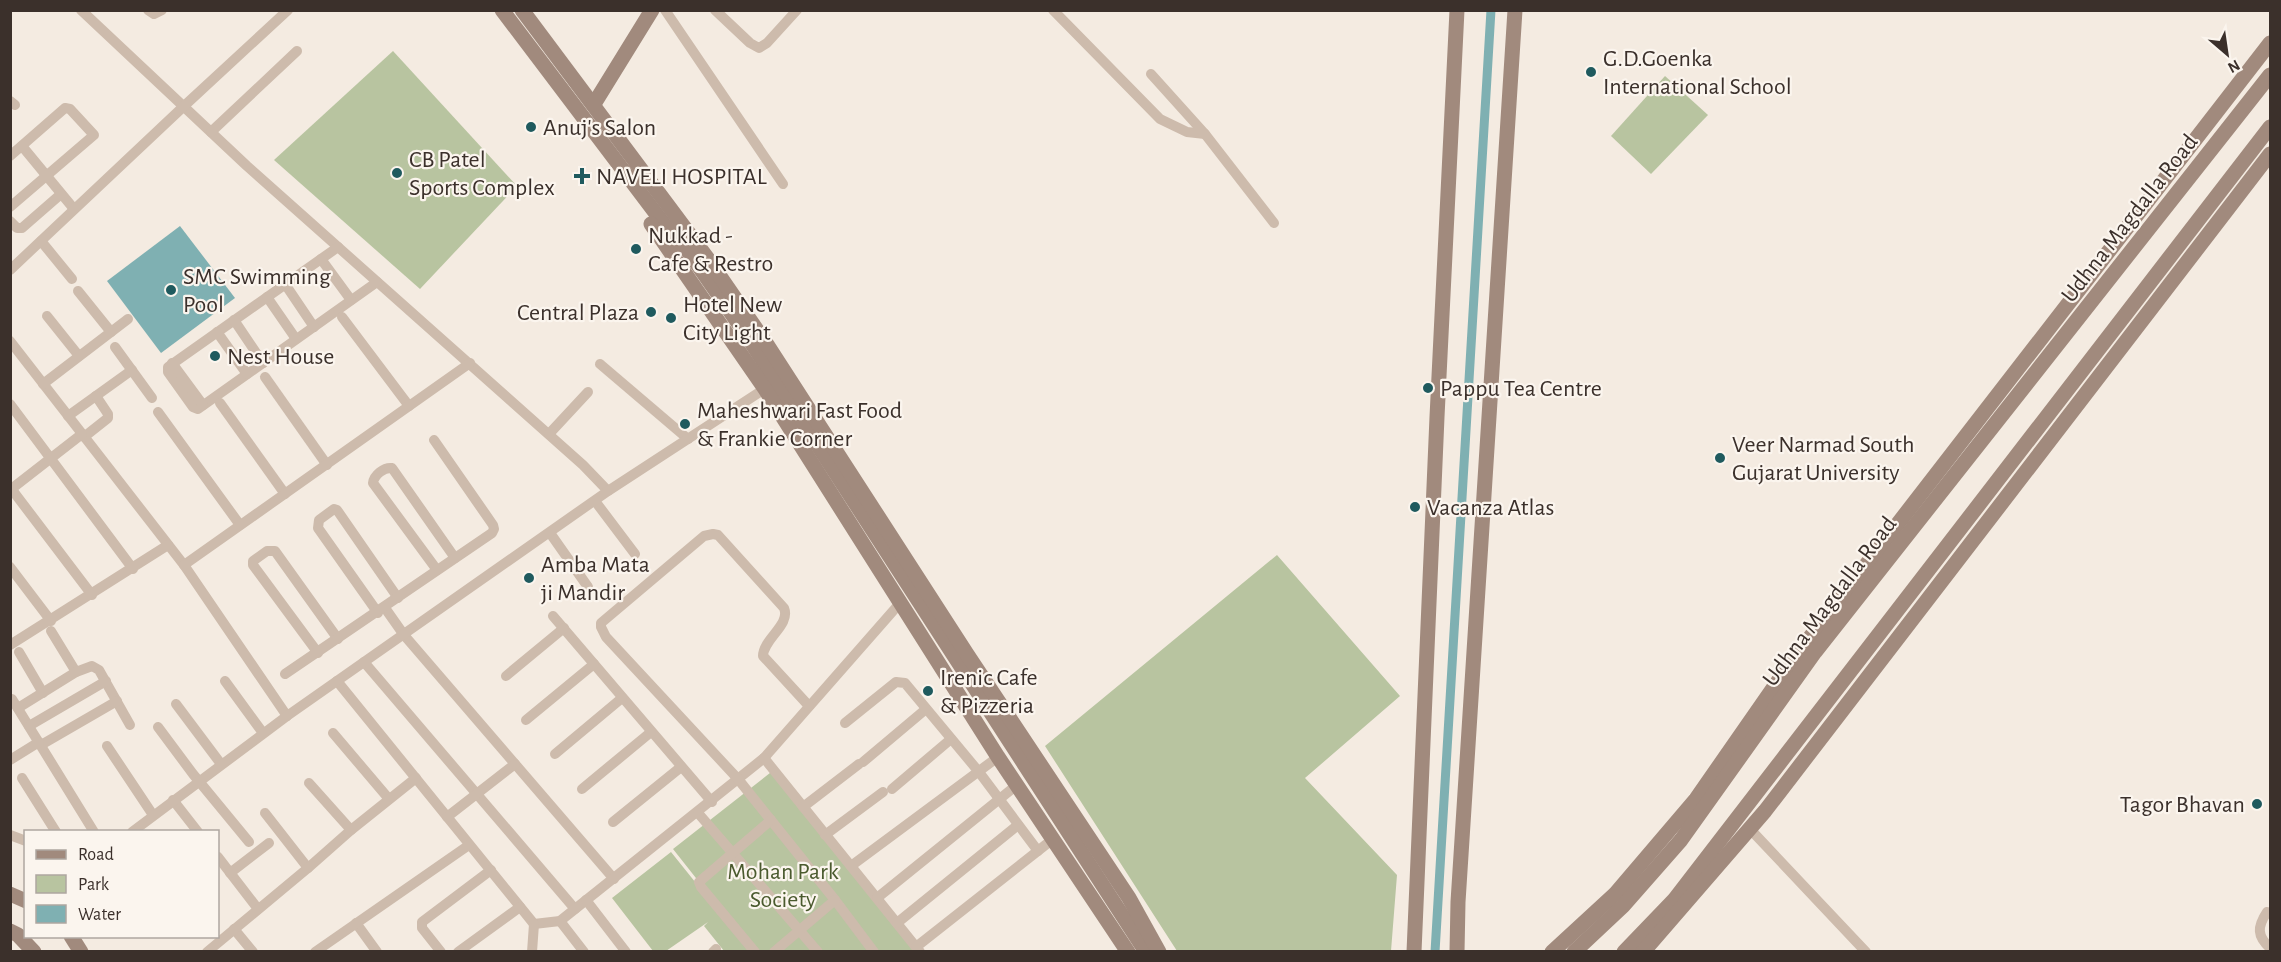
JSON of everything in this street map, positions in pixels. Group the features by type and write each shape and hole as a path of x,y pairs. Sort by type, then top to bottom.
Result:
{"main road":[{"path":"490,10 774,383 1146,951"},
{"path":"502,10 673,236 679,252 967,654 1129,898 1160,951"},
{"path":"522,10 708,259 774,383 900,603 998,757 1128,951"},
{"path":"594,104 652,10"},
{"path":"1414,951 1457,10"},
{"path":"1457,951 1458,902 1515,10"},
{"path":"1552,951 1615,894 1696,799 1797,654 2271,43"},
{"name":"Udhna Magdalla Road","path":"1574,951 1623,906 1681,840 1815,652 2271,75"},
{"path":"1624,951 1674,900 2271,127"},
{"path":"2184,154 2199,165"},
{"path":"1643,951 1749,829 2271,154"},
{"path":"774,383 1135,951"},
{"path":"1880,632 1885,656"},
{"path":"10,894 24,900"},
{"path":"10,931 32,944"},
{"path":"71,938 81,951"}],"street":[{"path":"81,10 183,107 584,465 608,491"},
{"path":"148,10 154,14 162,10"},
{"path":"11,268 288,10"},
{"path":"665,10 783,184"},
{"path":"715,10 750,43 759,48 767,43 797,10"},
{"path":"1056,11 1160,119 1187,132 1205,134"},
{"path":"211,132 297,51"},
{"path":"1151,74 1205,134 1274,223"},
{"path":"10,156 65,108 70,109 94,135 10,207"},
{"path":"21,146 74,209"},
{"path":"10,221 17,228 22,228 61,194"},
{"path":"41,241 72,279"},
{"path":"339,247 168,367 168,372 193,407 198,409 377,282"},
{"path":"321,259 351,300"},
{"path":"285,284 314,327"},
{"path":"78,291 111,332"},
{"path":"267,297 296,339"},
{"path":"47,316 79,356"},
{"path":"342,317 409,406"},
{"path":"44,384 128,319"},
{"path":"234,321 263,363"},
{"path":"217,332 247,374"},
{"path":"10,341 184,565 287,716"},
{"path":"115,346 152,398"},
{"path":"184,565 470,363"},
{"path":"600,364 688,439"},
{"path":"68,416 132,370"},
{"path":"265,377 327,465"},
{"path":"133,830 287,716 608,491 774,383"},
{"path":"549,434 588,392"},
{"path":"92,595 11,488 108,418 96,396"},
{"path":"220,403 285,494"},
{"path":"10,404 133,569"},
{"path":"158,412 240,525"},
{"path":"285,674 492,533 494,529 434,440"},
{"path":"437,570 373,483 375,476 385,469 392,468 455,558"},
{"path":"595,501 635,554"},
{"path":"398,598 337,510 334,509 319,520 318,528 381,610 614,879"},
{"path":"550,532 588,587"},
{"path":"809,706 763,656 767,644 785,619 784,608 718,535 704,536 604,619 600,627 606,637 738,779 874,951"},
{"path":"43,693 15,649 168,545"},
{"path":"318,653 253,565 253,561 267,551 273,549 275,551 338,639"},
{"path":"10,567 51,626 76,672"},
{"path":"534,924 560,921 712,802 764,758 900,603"},
{"path":"554,616 712,802"},
{"path":"506,676 564,628"},
{"path":"364,662 574,909"},
{"path":"526,720 594,664"},
{"path":"92,830 15,704 43,693 87,666 95,666 130,725"},
{"path":"29,726 105,681"},
{"path":"225,681 263,734"},
{"path":"337,681 534,924 532,951"},
{"path":"845,723 896,682 904,683 979,772 1038,851"},
{"path":"555,754 622,698"},
{"path":"12,757 117,701"},
{"path":"176,704 221,764"},
{"path":"803,807 926,709"},
{"path":"158,727 198,781 249,842"},
{"path":"582,789 651,732"},
{"path":"333,733 389,799"},
{"path":"825,835 887,791 951,739"},
{"path":"107,746 153,815"},
{"path":"851,866 998,757"},
{"path":"764,758 918,949 1053,839"},
{"path":"447,817 515,764"},
{"path":"613,822 681,767"},
{"path":"22,778 55,830"},
{"path":"210,944 234,929 416,778"},
{"path":"309,783 351,830"},
{"path":"877,898 1017,785"},
{"path":"173,800 197,830"},
{"path":"265,813 308,868"},
{"path":"698,813 818,951"},
{"path":"755,951 699,882 771,820"},
{"path":"897,923 1018,825"},
{"path":"1749,829 1866,951"},
{"path":"230,873 269,843"},
{"path":"315,951 469,845"},
{"path":"219,858 258,909"},
{"path":"441,951 422,928 422,922 491,870"},
{"path":"586,900 626,951"},
{"path":"774,951 801,931 835,900"},
{"path":"458,951 520,906"},
{"path":"2269,911 2259,927 2259,933 2262,940 2271,948"},
{"path":"560,921 584,951"},
{"path":"356,923 377,951"},
{"path":"234,929 253,951"}],"green space":[{"name":"CB Patel Sports Complex","path":"393,51 517,186 420,289 274,160"},
{"path":"1665,76 1708,115 1651,174 1611,136"},
{"path":"1277,555 1400,696 1305,778 1397,875 1391,951 1177,951 1045,746"},
{"name":"Mohan Park Society","path":"775,769 919,951 724,951 704,926 708,922 666,951 653,951 612,898 671,852 720,913 722,911 673,849"}],"water":[{"name":"SMC Swimming Pool","path":"180,226 235,298 161,353 107,281"}],"waterway":[{"path":"1435,952 1491,10"}],"place":[{"name":"G.D.Goenka International School","path":"1591,72"},
{"name":"Anuj's Salon","path":"531,127"},
{"name":"CB Patel Sports Complex","path":"397,173"},
{"name":"NAVELI HOSPITAL","path":"582,176"},
{"name":"Nukkad - Cafe & Restro","path":"636,249"},
{"name":"SMC Swimming Pool","path":"171,290"},
{"name":"Central Plaza","path":"651,312"},
{"name":"Hotel New City Light","path":"671,318"},
{"name":"Nest House","path":"215,356"},
{"name":"Pappu Tea Centre","path":"1428,388"},
{"name":"Maheshwari Fast Food & Frankie Corner","path":"685,424"},
{"name":"Veer Narmad South Gujarat University","path":"1720,458"},
{"name":"Vacanza Atlas","path":"1415,507"},
{"name":"Amba Mata ji Mandir","path":"529,578"},
{"name":"Irenic Cafe & Pizzeria","path":"928,691"},
{"name":"Tagor Bhavan","path":"2257,804"}]}
